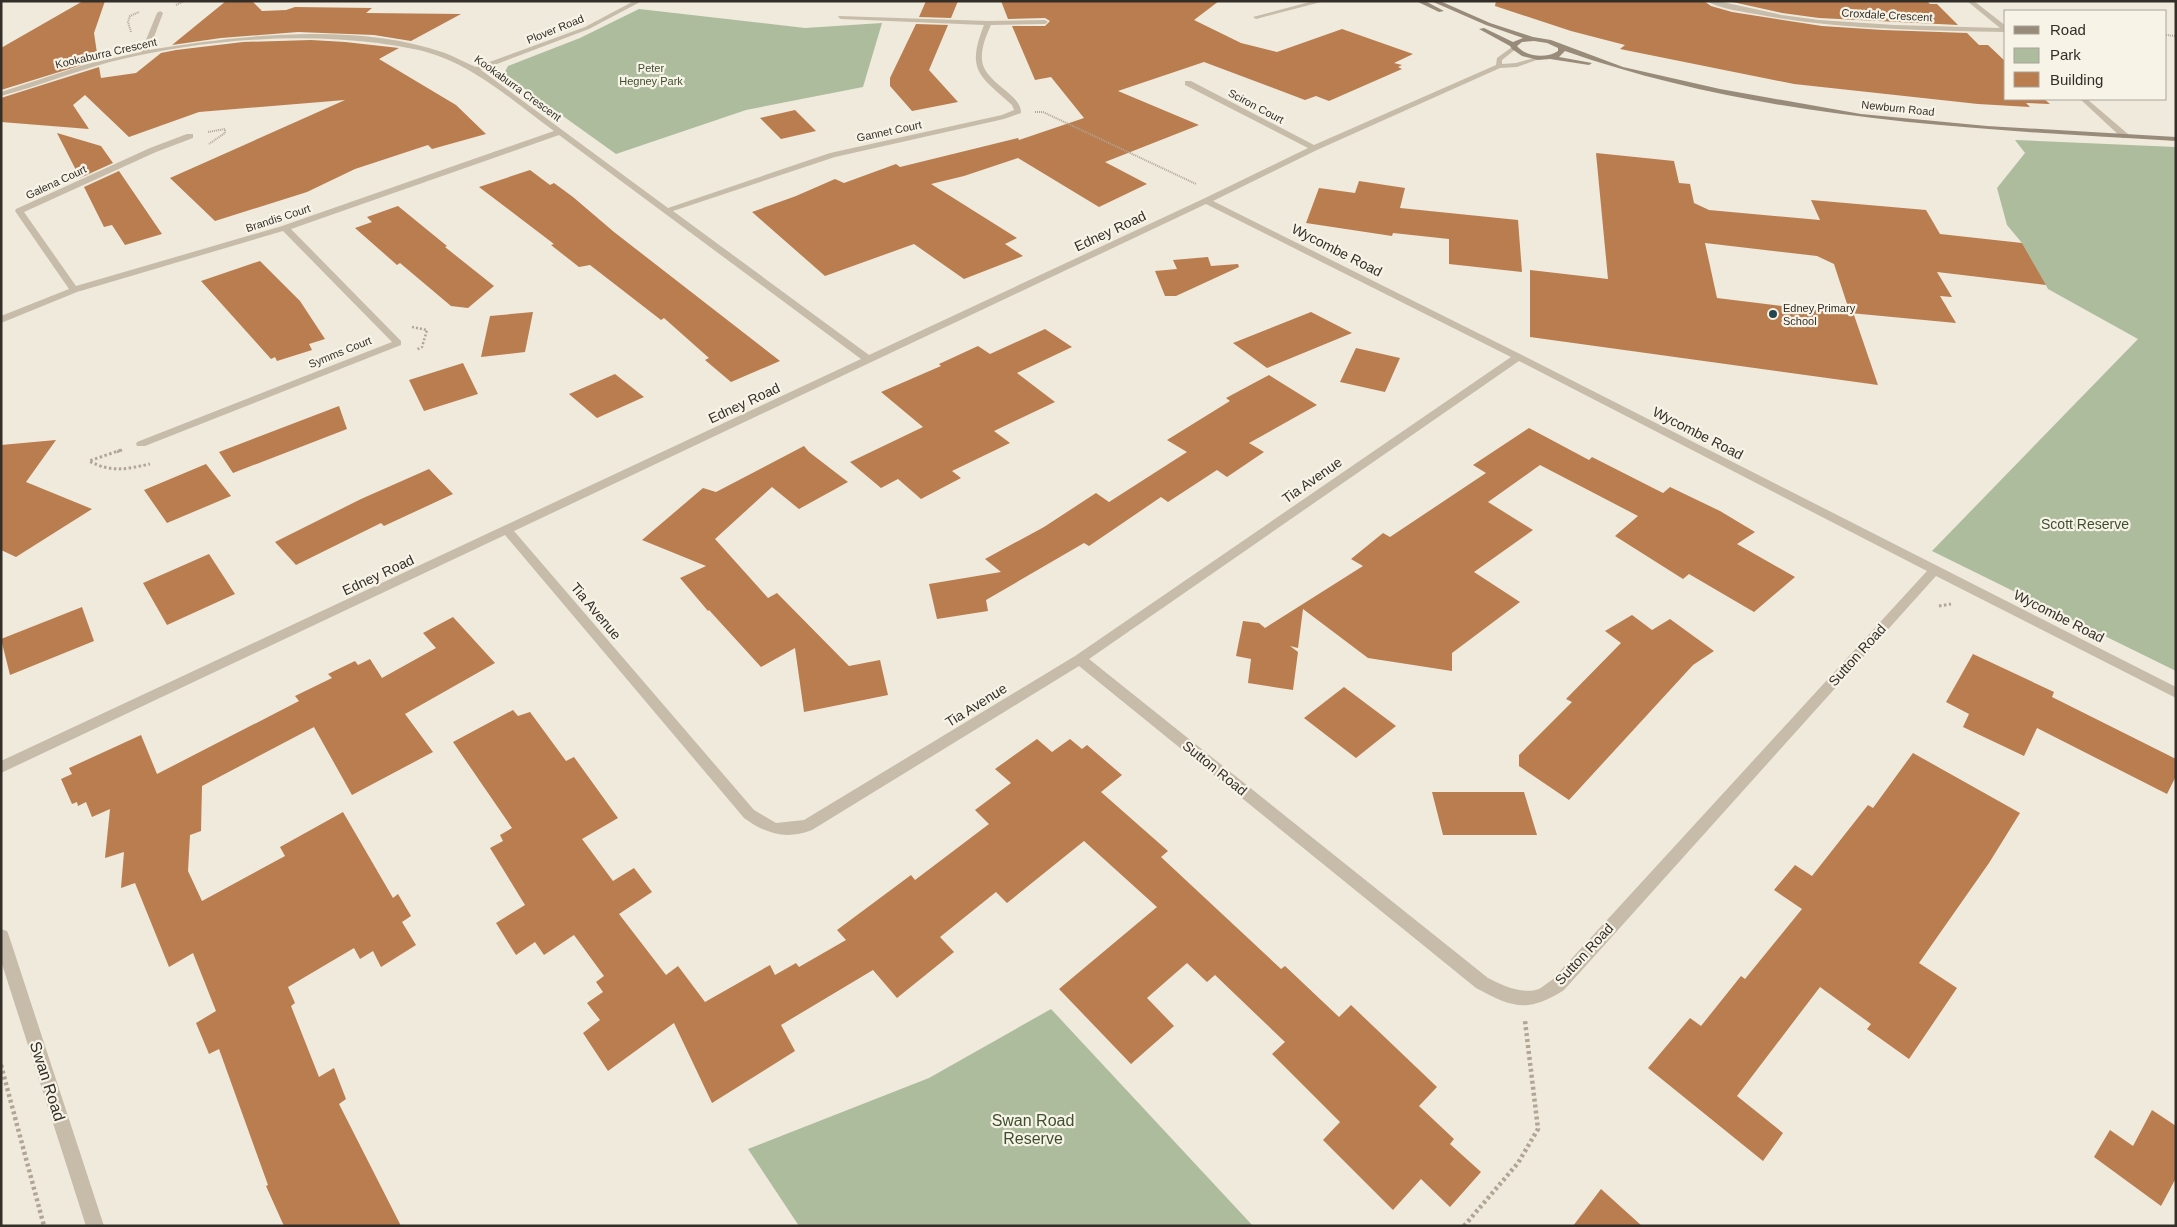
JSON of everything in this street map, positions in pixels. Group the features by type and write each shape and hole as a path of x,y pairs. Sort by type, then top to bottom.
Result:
{"street":[{"name":"Plover Road","path":"476,70 587,28 639,1"},
{"path":"1256,17 1322,1"},
{"path":"1419,1 1473,24 1513,46 1520,40 1534,39"},
{"path":"1434,1 1500,28 1534,39"},
{"name":"Croxdale Crescent","path":"1709,1 1767,15 1805,21 2004,30"},
{"path":"1970,1 2004,28"},
{"path":"144,53 160,13"},
{"path":"841,16 988,23 1046,22"},
{"path":"988,23 979,44 977,59 979,69 1015,104 1018,111"},
{"name":"Kookaburra Crescent","path":"1,94 69,71 144,53 236,40 323,37 396,43 456,58 476,70 867,359"},
{"name":"Newburn Road","path":"1534,39 1549,41 1621,68"},
{"name":"Newburn Road","path":"1513,46 1523,54 1621,68 1720,91 1861,116 1987,128 2176,139"},
{"name":"Edney Road","path":"1499,66 1500,58 1513,46"},
{"path":"1548,57 1560,54 1562,52 1561,47"},
{"name":"Edney Road","path":"1,766 1219,195 1314,148 1499,66 1517,65 1540,57"},
{"name":"Sciron Court","path":"1188,83 1314,148"},
{"path":"2084,100 2125,136"},
{"name":"Gannet Court","path":"666,211 833,155 1004,117 1018,111"},
{"name":"Brandis Court","path":"1,320 74,290 285,228 560,132"},
{"name":"Galena Court","path":"74,290 19,211 153,150 190,136"},
{"name":"Wycombe Road","path":"1206,201 1518,357 2176,693"},
{"name":"Symms Court","path":"141,444 398,343 285,228"},
{"name":"Tia Avenue","path":"507,530 750,814 762,824 782,831 807,826 1080,659 1518,357"},
{"name":"Sutton Road","path":"1080,659 1482,984 1506,995 1523,998 1538,997 1558,984 1934,571"},
{"name":"Swan Road","path":"1,936 96,1226"}],"path":[{"path":"1018,111 1043,112 1219,195"},
{"path":"190,136 225,129 225,133 218,140 202,146"},
{"path":"1464,1226 1518,1163 1538,1129 1523,998"},
{"path":"1,1065 44,1226"}],"green space":[{"name":"Peter Hegney Park","path":"639,9 805,28 882,23 863,87 746,110 616,154 504,74 508,66 580,38"},
{"name":"Scott Reserve","path":"2015,140 2176,147 2176,671 1932,551 2138,339 2048,289 2022,243 2007,225 1997,188 2025,153"},
{"name":"Swan Road Reserve","path":"1051,1009 1253,1226 799,1226 748,1149 929,1078"}],"building":[{"path":"83,1 105,1 94,33 98,60 1,90 1,48"},
{"path":"226,1 252,1 262,11 286,10 295,7 372,8 366,13 461,14 411,41 374,35 298,32 221,38 172,45"},
{"path":"926,1 958,1 951,18 919,17"},
{"path":"1001,1 1219,1 1194,20 1241,43 1277,52 1342,29 1413,54 1394,63 1402,65 1398,67 1402,69 1329,101 1316,96 1305,100 1204,62 1118,91 1199,125 1105,162 1147,184 1099,207 1018,158 964,176 931,184 1017,238 1005,244 1023,256 964,279 914,244 825,276 752,212 835,179 844,183 896,164 900,167 1018,138 1019,140 1084,118 1051,77 1035,80 1012,26 1045,26 1050,21 1045,18 1008,19"},
{"path":"1496,1 1704,1 1711,6 1732,12 1822,26 1967,33 1979,45 1988,45 2004,60 2004,100 2045,100 2050,104 2026,103 2030,107 1978,104 1794,84 1620,49 1625,45 1571,31 1495,6"},
{"path":"1728,1 1927,1 1930,4 1937,4 1958,25 1819,18 1782,13"},
{"path":"916,24 948,25 929,70 958,102 912,111 890,86 890,78"},
{"path":"311,40 399,48 379,59 456,105 486,134 432,149 428,145 355,169 307,192 215,221 170,178 345,100 199,112 129,137 85,95 73,105 89,129 1,122 1,98 99,67 101,78 136,73 161,53 176,50 243,42"},
{"path":"795,110 816,131 781,139 760,118"},
{"path":"57,133 101,146 113,163 80,178"},
{"path":"1596,153 1674,161 1679,183 1690,184 1694,203 1709,210 1820,220 1811,200 1926,210 1940,234 2022,243 2046,285 1937,272 1952,297 1940,296 1956,323 1850,313 1834,264 1817,256 1705,243 1717,298 1854,315 1878,385 1530,337 1530,270 1608,279"},
{"path":"530,170 550,185 554,183 573,197 614,232 780,361 731,382 705,360 709,358 664,318 661,320 590,265 579,267 551,245 554,244 479,187"},
{"path":"119,171 162,234 125,245 112,225 104,227 84,187"},
{"path":"1359,181 1405,188 1400,208 1518,220 1522,272 1449,264 1449,239 1393,233 1392,236 1306,223 1319,188 1355,193"},
{"path":"398,206 494,286 468,308 451,306 400,263 397,265 355,228 372,222 367,217"},
{"path":"1208,257 1211,266 1238,264 1239,267 1176,296 1165,296 1155,271 1177,269 1173,260"},
{"path":"260,261 300,301 325,339 309,344 312,350 277,361 275,357 271,359 201,281"},
{"path":"533,312 525,352 481,357 490,316"},
{"path":"1311,312 1352,333 1267,368 1233,343"},
{"path":"1045,329 1072,347 1017,373 1055,402 994,431 1010,443 952,471 961,478 921,499 898,479 881,488 850,462 923,427 881,392 941,366 939,364 978,346 990,354"},
{"path":"1356,348 1400,358 1385,392 1340,382"},
{"path":"463,363 478,394 424,411 409,380"},
{"path":"615,374 644,397 597,418 569,394"},
{"path":"1269,375 1317,405 1249,443 1264,452 1227,477 1217,470 1168,502 1161,497 1089,546 1084,543 986,600 988,611 937,619 929,584 1001,572 985,559 1044,527 1096,493 1109,502 1187,452 1167,440 1230,401 1226,398"},
{"path":"339,406 347,429 233,473 219,452"},
{"path":"1529,428 1589,460 1592,457 1663,493 1670,487 1720,511 1755,532 1737,544 1795,577 1754,612 1689,574 1683,579 1615,536 1638,516 1540,465 1488,502 1533,530 1474,572 1520,602 1452,653 1452,671 1368,658 1303,609 1298,648 1290,646 1298,652 1293,690 1248,683 1251,659 1236,656 1243,621 1259,623 1265,628 1363,566 1351,559 1383,533 1390,537 1486,473 1473,465"},
{"path":"56,440 26,482 92,509 16,557 1,550 1,445"},
{"path":"804,446 848,482 799,509 772,487 715,539 768,598 777,593 849,666 880,660 888,695 804,712 795,648 761,667 708,611 680,578 706,566 642,540 703,488 716,492"},
{"path":"206,464 231,496 167,523 144,490"},
{"path":"429,469 453,494 384,526 381,523 296,565 275,542 361,499"},
{"path":"209,554 235,594 167,625 143,583"},
{"path":"82,607 94,641 10,675 1,639"},
{"path":"1632,615 1652,630 1670,619 1714,651 1693,665 1569,800 1519,766 1519,755 1572,702 1566,699 1621,643 1605,631"},
{"path":"453,617 495,663 405,714 433,752 352,795 314,727 202,786 201,831 190,835 188,871 202,901 285,856 280,847 343,812 393,898 398,894 411,916 402,922 416,945 381,967 373,951 360,959 354,948 288,987 295,1003 291,1006 319,1077 334,1068 346,1099 339,1104 401,1226 284,1226 266,1186 268,1185 219,1049 209,1054 196,1023 216,1011 193,953 169,967 135,883 121,888 124,852 105,858 110,809 92,817 86,802 78,806 77,802 72,804 61,779 72,774 69,768 141,735 157,774 299,701 295,696 332,678 328,674 355,661 358,665 370,659 382,678 436,648 423,633"},
{"path":"1973,654 2054,692 2052,697 2176,759 2176,776 2167,794 2037,728 2024,756 1963,727 1969,714 1946,702"},
{"path":"1344,687 1396,726 1356,758 1304,718"},
{"path":"513,710 518,716 530,712 566,761 574,757 618,818 582,839 613,881 634,868 652,892 619,914 666,975 678,966 705,1002 770,965 775,975 796,963 799,967 846,940 837,930 911,875 915,880 989,824 975,810 1011,783 995,769 1037,739 1052,752 1070,739 1082,749 1087,745 1122,775 1101,792 1168,851 1161,857 1281,969 1285,966 1339,1017 1351,1005 1437,1087 1419,1106 1454,1139 1450,1144 1481,1172 1450,1207 1421,1179 1393,1210 1323,1140 1340,1122 1272,1054 1285,1042 1215,975 1207,982 1187,963 1147,998 1174,1026 1131,1064 1059,989 1157,907 1084,841 1007,903 996,892 940,937 954,952 897,998 873,970 781,1025 795,1051 712,1103 674,1023 608,1071 583,1033 600,1020 587,1003 603,992 596,982 604,976 574,935 544,955 535,942 516,955 496,923 525,905 490,848 503,841 500,835 512,828 453,742"},
{"path":"1913,753 2020,813 1989,863 1919,963 1957,988 1909,1059 1867,1029 1871,1024 1820,987 1737,1096 1783,1133 1763,1161 1648,1068 1690,1018 1701,1026 1741,976 1745,979 1802,909 1774,890 1795,865 1812,876 1868,805 1873,808"},
{"path":"1432,792 1524,792 1537,835 1443,835"},
{"path":"2152,1110 2176,1126 2176,1178 2161,1206 2094,1157 2110,1130 2133,1146"},
{"path":"1601,1189 1642,1226 1573,1226"}],"place":[{"name":"Edney Primary School","path":"1773,314"}]}
